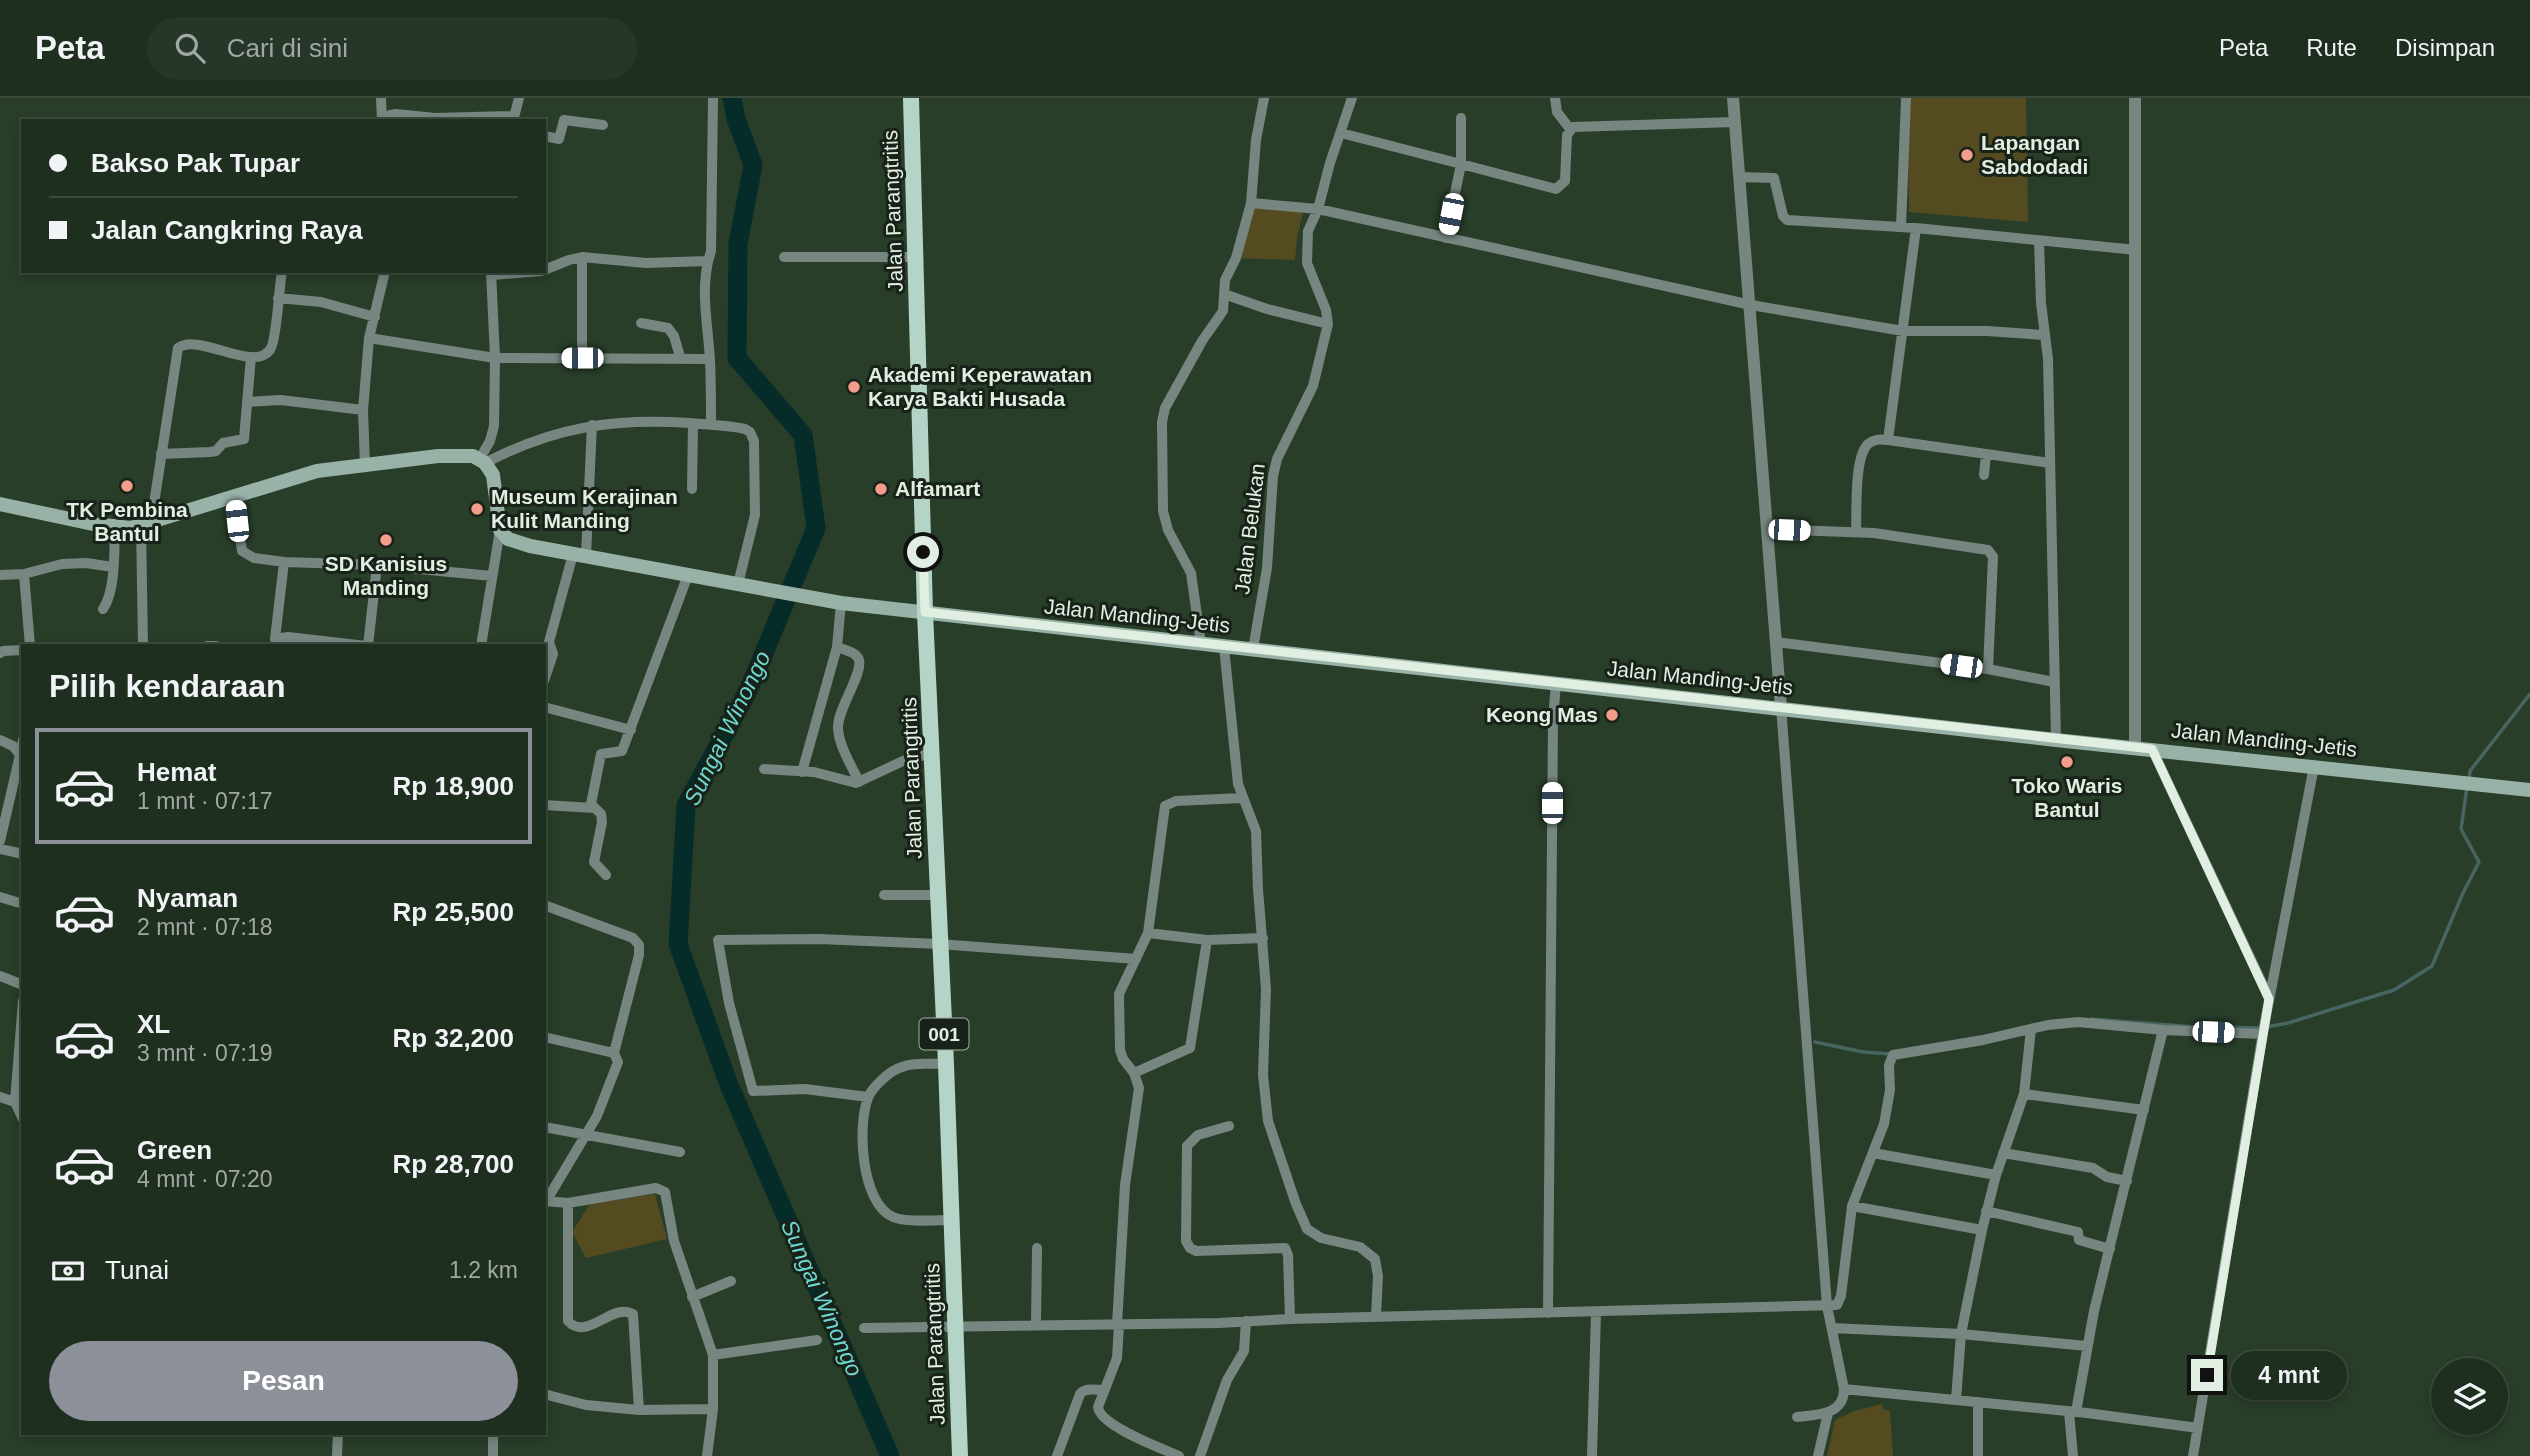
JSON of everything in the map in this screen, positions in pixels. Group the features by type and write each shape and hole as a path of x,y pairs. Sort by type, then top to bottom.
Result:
{"main road":[{"name":"Jalan Parangtritis","path":"911,98 925,612 946,1064 960,1456"},
{"path":"0,504 115,527 146,525 317,471 438,456 473,456 482,461 493,475 500,530"},
{"name":"Jalan Manding-Jetis","path":"500,530 508,540 841,603 2056,740 2530,790"}],"street":[{"path":"381,98 382,119"},
{"path":"385,119 396,114 435,118 513,118 519,98"},
{"path":"711,425 710,359 704,309 711,251 713,98"},
{"path":"1201,645 1191,573 1168,530 1163,511 1162,422 1165,408 1202,341 1221,316 1225,280 1236,258 1251,203 1256,140 1264,98"},
{"path":"1224,294 1267,309 1328,324 1326,310 1307,263 1308,231 1318,209 1325,178 1352,98"},
{"path":"1555,98 1557,112 1570,129"},
{"path":"1733,98 1827,1306 1844,1389 1841,1401 1828,1413 1818,1456"},
{"path":"1901,227 1906,98"},
{"path":"2135,98 2135,747"},
{"path":"1446,238 1461,164 1461,118"},
{"path":"546,136 559,139 564,120 603,125"},
{"path":"1341,133 1556,190 1565,181 1567,135 1570,129 1576,126 1735,122"},
{"path":"1739,177 1774,178 1783,216 1787,220 1916,228 2136,250"},
{"path":"1251,203 1318,209 1751,305 1903,331 1987,331 2044,335"},
{"path":"1888,440 1916,228"},
{"path":"2039,241 2044,335 2048,359 2056,740"},
{"path":"546,270 582,257 646,263 708,261"},
{"path":"582,257 582,358"},
{"path":"784,257 915,257"},
{"path":"143,644 146,525 161,454 178,348 192,344 251,357 262,356 271,347 282,273"},
{"path":"365,466 363,410 369,338 385,273"},
{"path":"482,461 494,426 495,358 491,273"},
{"path":"278,298 321,302 375,317"},
{"path":"641,323 668,328 674,336 680,357"},
{"name":"Jalan Belukan","path":"1253,649 1267,568 1275,468 1313,386 1328,324"},
{"path":"369,338 495,358 710,359"},
{"path":"161,454 210,452 223,443 242,441 251,357"},
{"path":"247,402 281,400 363,410"},
{"path":"482,461 578,427 592,425 636,421 745,429 750,432 754,441 755,515 738,584"},
{"path":"692,489 694,424"},
{"path":"546,675 553,654 549,642 580,555 592,425"},
{"path":"1856,532 1862,455 1873,441 1888,440 2050,463"},
{"path":"1984,475 1986,454"},
{"path":"234,496 242,551 254,558 284,562 377,565 492,576"},
{"path":"103,609 107,603 113,567 115,527"},
{"path":"1767,529 1856,532 1990,551 1993,557 1988,669"},
{"path":"481,644 500,530"},
{"path":"284,562 271,642 336,644"},
{"path":"0,575 24,574 62,564 113,567"},
{"path":"367,644 377,565"},
{"path":"24,574 30,644"},
{"path":"606,875 594,862 603,822 590,798 601,754 622,751 688,575"},
{"path":"802,772 837,647 841,603"},
{"path":"1776,642 1988,669 2054,682"},
{"path":"837,647 852,653 859,660 851,691 841,710 838,730 859,782"},
{"path":"1224,647 1238,784 1256,831 1266,989 1263,1075 1268,1121 1296,1204 1307,1228 1321,1238 1360,1247 1375,1259 1378,1276 1376,1316"},
{"path":"0,653 21,650"},
{"path":"1548,1313 1553,720 1556,683"},
{"path":"546,708 631,730"},
{"path":"0,740 13,746 21,755 0,841"},
{"path":"2152,749 2269,999"},
{"path":"764,769 802,772 859,782 903,761 932,753"},
{"path":"2193,1456 2263,1030 2315,766"},
{"path":"1179,1456 1104,1419 1098,1410 1116,1358 1125,1185 1139,1096 1134,1073 1119,1050 1118,1003 1121,987 1148,933 1165,806 1176,801 1242,797"},
{"path":"546,805 594,808"},
{"path":"0,849 21,854"},
{"path":"884,895 938,895"},
{"path":"0,897 21,903"},
{"path":"546,906 633,938 639,945 639,955 614,1054 618,1062 597,1116 546,1201"},
{"path":"1148,933 1207,940 1263,938"},
{"path":"868,1097 805,1089 753,1091 729,1003 718,940 819,939 939,944 1136,959"},
{"path":"1134,1073 1190,1048 1207,940"},
{"path":"0,976 21,984"},
{"path":"864,1328 1118,1325 1837,1305 1852,1206 1873,1153 1889,1100 1889,1065 1893,1055 2078,1022 2163,1030 2263,1030"},
{"path":"1956,1400 1961,1334 1982,1230 1996,1175 2024,1094 2031,1029"},
{"path":"2073,1456 2073,1412 2163,1030"},
{"path":"546,1037 614,1054"},
{"path":"21,1043 15,1102 21,1115"},
{"path":"946,1064 911,1064 895,1069 868,1097 863,1133 867,1181 876,1203 892,1217 900,1219 952,1220"},
{"path":"2024,1094 2144,1110"},
{"path":"0,1097 15,1102"},
{"path":"1229,1126 1198,1135 1187,1146 1185,1241 1196,1251 1285,1248 1289,1255 1290,1319"},
{"path":"546,1127 680,1152"},
{"path":"1873,1153 1996,1175"},
{"path":"2003,1153 2092,1168 2107,1177 2127,1181"},
{"path":"546,1203 568,1203 656,1188 663,1190 674,1241 713,1355 713,1409 707,1456"},
{"path":"568,1203 568,1321 574,1327 583,1328 621,1311 633,1314 639,1410"},
{"path":"1852,1206 1982,1230"},
{"path":"1986,1211 2078,1232 2079,1240 2110,1249"},
{"path":"1036,1324 1037,1248"},
{"path":"692,1297 731,1282"},
{"path":"1592,1456 1596,1312"},
{"path":"1200,1456 1227,1380 1244,1351 1246,1321"},
{"path":"1832,1328 1961,1334 2087,1346"},
{"path":"713,1355 817,1340"},
{"path":"1057,1456 1080,1394 1088,1389 1104,1390"},
{"path":"1844,1389 2073,1412 2198,1428"},
{"path":"546,1395 586,1405 639,1410 713,1409"},
{"path":"1978,1402 1978,1456"},
{"path":"1797,1417 1828,1413"},
{"path":"337,1456 338,1435"},
{"path":"493,1435 493,1456"}],"shaded area":[{"name":"Lapangan Sabdodadi","path":"1907,98 2026,98 2028,222 1909,212"},
{"path":"1252,206 1303,212 1295,260 1237,258"},
{"path":"655,1194 667,1239 586,1258 572,1232 590,1204"},
{"path":"1882,1404 1883,1409 1890,1411 1893,1456 1827,1456 1835,1420 1857,1410"}],"waterway":[{"name":"Sungai Winongo","path":"732,98 736,119 753,165 738,244 737,358 803,435 816,528 748,691 686,805 678,944 729,1085 890,1456"},
{"path":"2469,780 2470,771 2530,694"},
{"path":"2216,1027 2262,1028 2288,1023 2394,990 2432,966 2479,862 2461,829 2467,787"},
{"path":"2091,1019 2195,1027"},
{"path":"1815,1042 1863,1052 1891,1054"}],"place":[{"name":"Lapangan Sabdodadi","path":"1967,155"},
{"name":"Akademi Keperawatan Karya Bakti Husada","path":"854,387"},
{"name":"TK Pembina Bantul","path":"127,486"},
{"name":"Alfamart","path":"881,489"},
{"name":"Museum Kerajinan Kulit Manding","path":"477,509"},
{"name":"SD Kanisius Manding","path":"386,540"},
{"name":"Keong Mas","path":"1612,715"},
{"name":"Toko Waris Bantul","path":"2067,762"}],"route":[{"path":"923,552 925,612 1201,645 2152,749 2269,999 2207,1375"}]}
